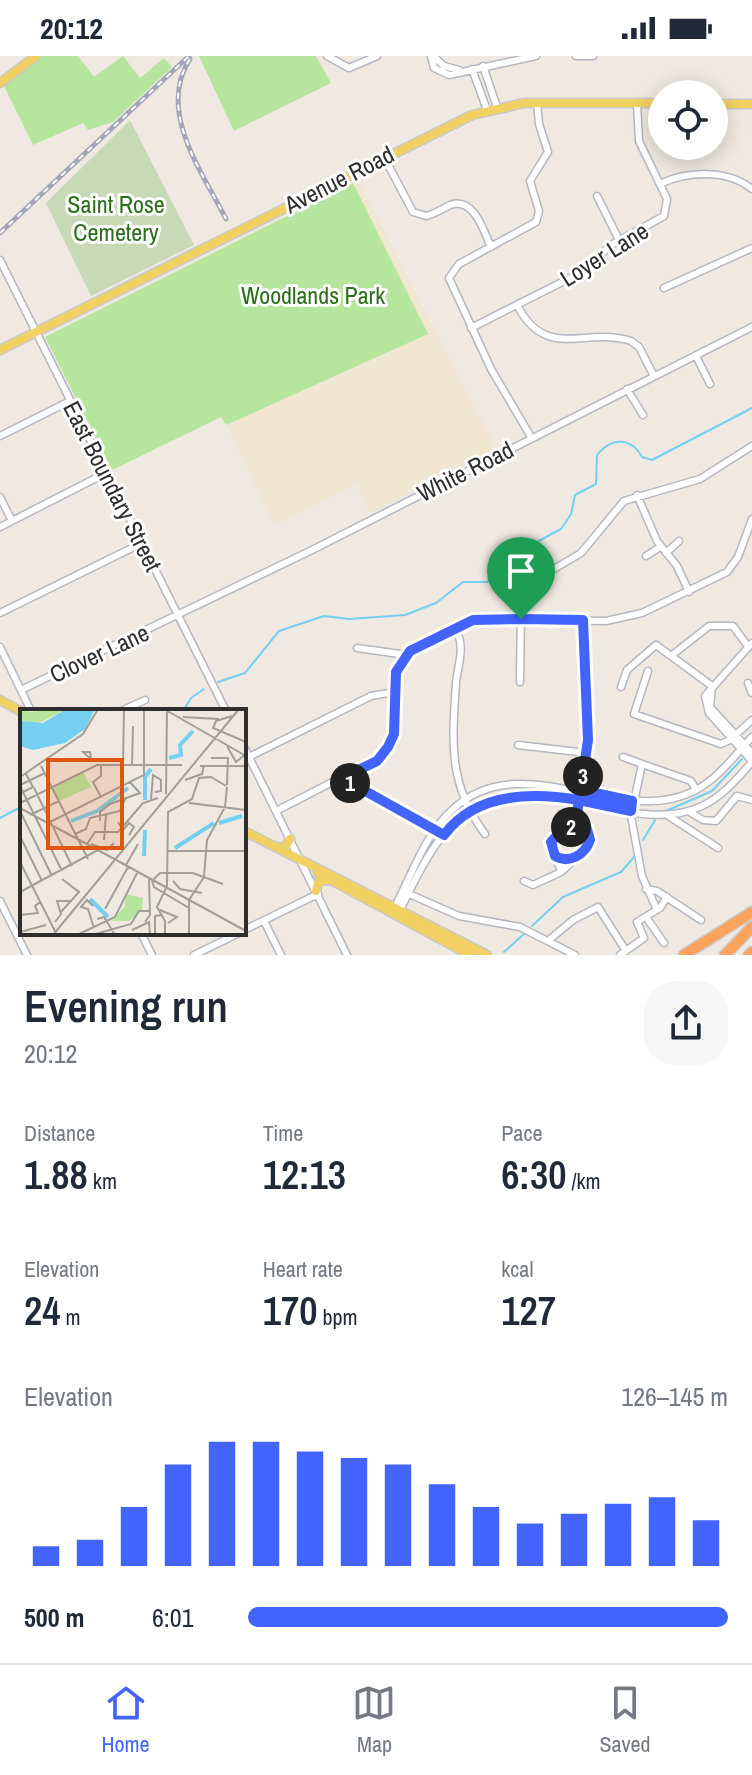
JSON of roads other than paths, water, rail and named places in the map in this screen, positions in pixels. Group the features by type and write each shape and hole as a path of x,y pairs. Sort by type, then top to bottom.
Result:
{"highway":[{"path":"684,955 752,912"},
{"path":"725,955 752,927"}],"main road":[{"path":"0,83 36,56"},
{"name":"Avenue Road","path":"0,350 384,157 487,110 537,103 648,103"},
{"path":"728,104 752,104"},
{"path":"0,700 20,711"},
{"path":"246,832 487,955"},
{"path":"277,849 286,846 290,839"},
{"path":"301,861 329,879 396,910 470,955"},
{"path":"317,892 319,881 329,879"}],"street":[{"path":"327,56 349,68 377,56"},
{"path":"432,56 444,66 459,70 536,56"},
{"path":"576,56 593,56"},
{"path":"483,66 497,107"},
{"path":"472,69 487,110"},
{"path":"531,437 451,289 450,275 459,264 532,227 537,220 530,181 547,158 548,149 539,124 537,103"},
{"path":"637,103 639,141 660,184 686,176 722,176 752,189"},
{"path":"384,157 413,212 426,216 450,205 465,205 473,212 491,247"},
{"name":"Loyer Lane","path":"471,328 588,269 619,240 664,216 667,202 660,184"},
{"path":"597,196 619,240"},
{"path":"664,288 752,248"},
{"name":"East Boundary Street","path":"0,260 225,709"},
{"path":"517,305 530,327 548,337 631,341 639,347 654,376"},
{"name":"White Road","path":"178,616 752,327"},
{"path":"696,356 710,384"},
{"path":"627,389 643,415"},
{"path":"0,436 70,401"},
{"path":"520,682 522,600 528,586 581,553 613,510 637,495 700,479 752,446"},
{"path":"0,527 106,473"},
{"path":"637,495 660,547 689,592"},
{"path":"0,497 12,521"},
{"path":"276,811 377,761 394,734 396,672 407,655 455,628 481,619 634,617 689,592 731,567 752,519"},
{"path":"666,553 679,541"},
{"path":"0,613 142,543"},
{"path":"646,556 660,547"},
{"name":"Clover Lane","path":"21,690 178,616"},
{"path":"575,825 587,753 583,620"},
{"path":"406,892 444,835 469,811 494,801 523,797 579,800 667,815 709,802 730,787 752,761 710,707 712,686 750,644 731,625 709,626 671,656"},
{"path":"455,628 461,649 456,693 455,768 464,800 485,834"},
{"path":"621,687 627,670 636,666 652,646 658,646 712,686"},
{"path":"0,647 30,709"},
{"path":"357,648 407,655"},
{"path":"648,671 634,714 721,744 752,720"},
{"path":"748,683 752,693"},
{"path":"249,757 371,696 394,692"},
{"path":"125,709 145,700"},
{"path":"396,910 436,830 464,800 484,790 505,787 581,790 632,801 662,801 696,790 720,772 752,737"},
{"path":"518,745 587,753"},
{"path":"742,748 752,753"},
{"path":"246,751 347,955"},
{"path":"623,757 691,781 696,790"},
{"path":"642,764 631,811 646,889 657,910"},
{"path":"342,778 444,835"},
{"path":"730,787 737,796 752,800"},
{"path":"688,811 703,820 716,821 737,796"},
{"path":"667,815 718,848"},
{"path":"524,881 533,885 561,872 580,855 590,840 587,829 575,825 560,832 551,842 561,872"},
{"path":"558,859 580,855"},
{"path":"646,889 667,897 701,920"},
{"path":"246,930 317,892"},
{"path":"406,892 459,916 520,927 575,955"},
{"path":"549,940 583,914 600,907 623,953 644,938 637,922 657,910 667,897"},
{"path":"0,901 27,955"},
{"path":"646,917 664,943"},
{"path":"264,921 281,955"},
{"path":"142,935 152,955"},
{"path":"194,955 226,936"}],"waterway":[{"path":"218,682 245,673 279,631 324,616 349,619 405,615 436,603 463,582 487,582 498,577 512,543 535,543 561,529 571,514 575,495 596,484 597,455 608,445 627,443 642,457 652,460 752,408"},
{"path":"184,709 191,698 204,689"},
{"path":"666,811 712,791 742,759"},
{"path":"0,818 20,810"},
{"path":"643,840 655,820"},
{"path":"532,926 563,897 621,872 635,856"},
{"path":"504,952 525,933"}],"railway":[{"path":"0,233 189,56"},
{"path":"190,59 181,79 178,99 180,120 196,162 226,219"}],"park label":[{"name":"Saint Rose Cemetery","path":"116,218"},
{"name":"Woodlands Park","path":"313,295"}]}
